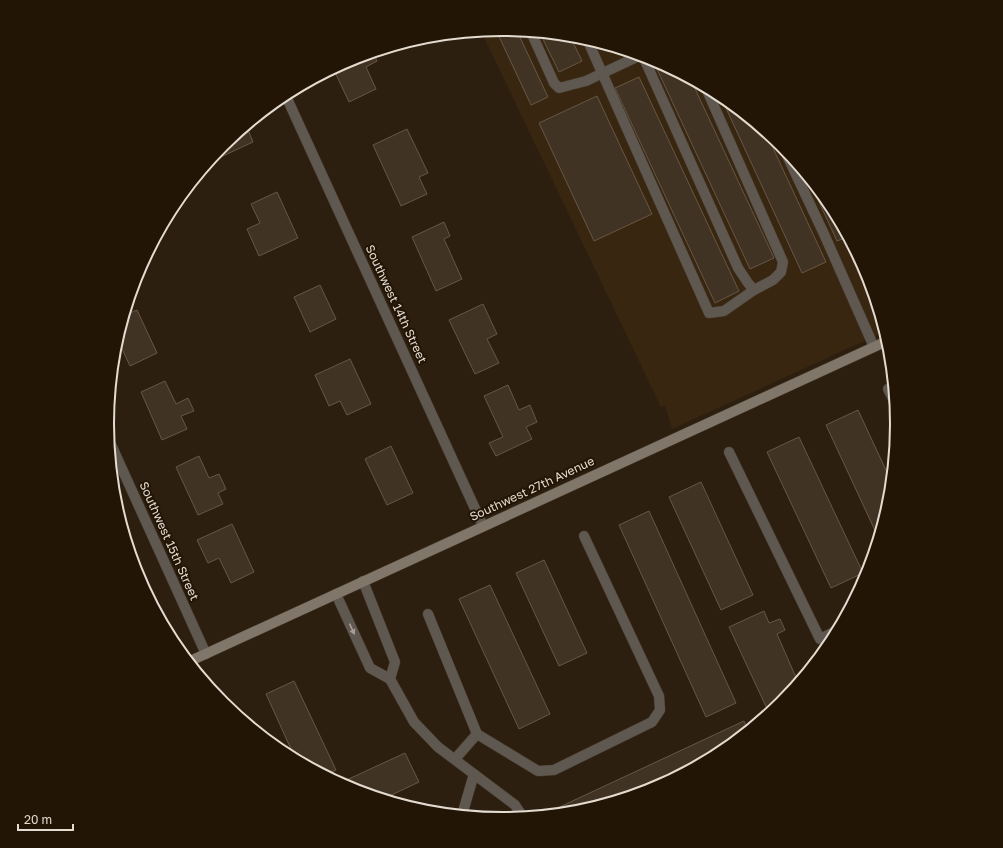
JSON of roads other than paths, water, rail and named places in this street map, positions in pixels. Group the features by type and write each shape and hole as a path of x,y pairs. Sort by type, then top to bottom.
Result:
{"main road":[{"name":"Southwest 27th Avenue","path":"194,660 881,343"}],"street":[{"path":"533,38 554,83 559,88 586,81 633,60"},
{"path":"590,46 709,313 724,311 754,290 773,280 781,272 783,262 710,97"},
{"path":"646,64 738,268 754,290"},
{"name":"Southwest 14th Street","path":"288,100 483,526"},
{"path":"792,167 874,346"},
{"name":"Southwest 15th Street","path":"114,452 206,654"},
{"path":"728,452 820,639 827,636"},
{"path":"428,614 477,734 538,771 554,770 652,722 660,710 659,696 584,536"},
{"path":"363,581 395,662 390,679"},
{"path":"336,594 370,668 390,679 414,722 438,747 515,806 519,811"},
{"path":"454,759 477,734"},
{"path":"461,810 474,774"}]}
